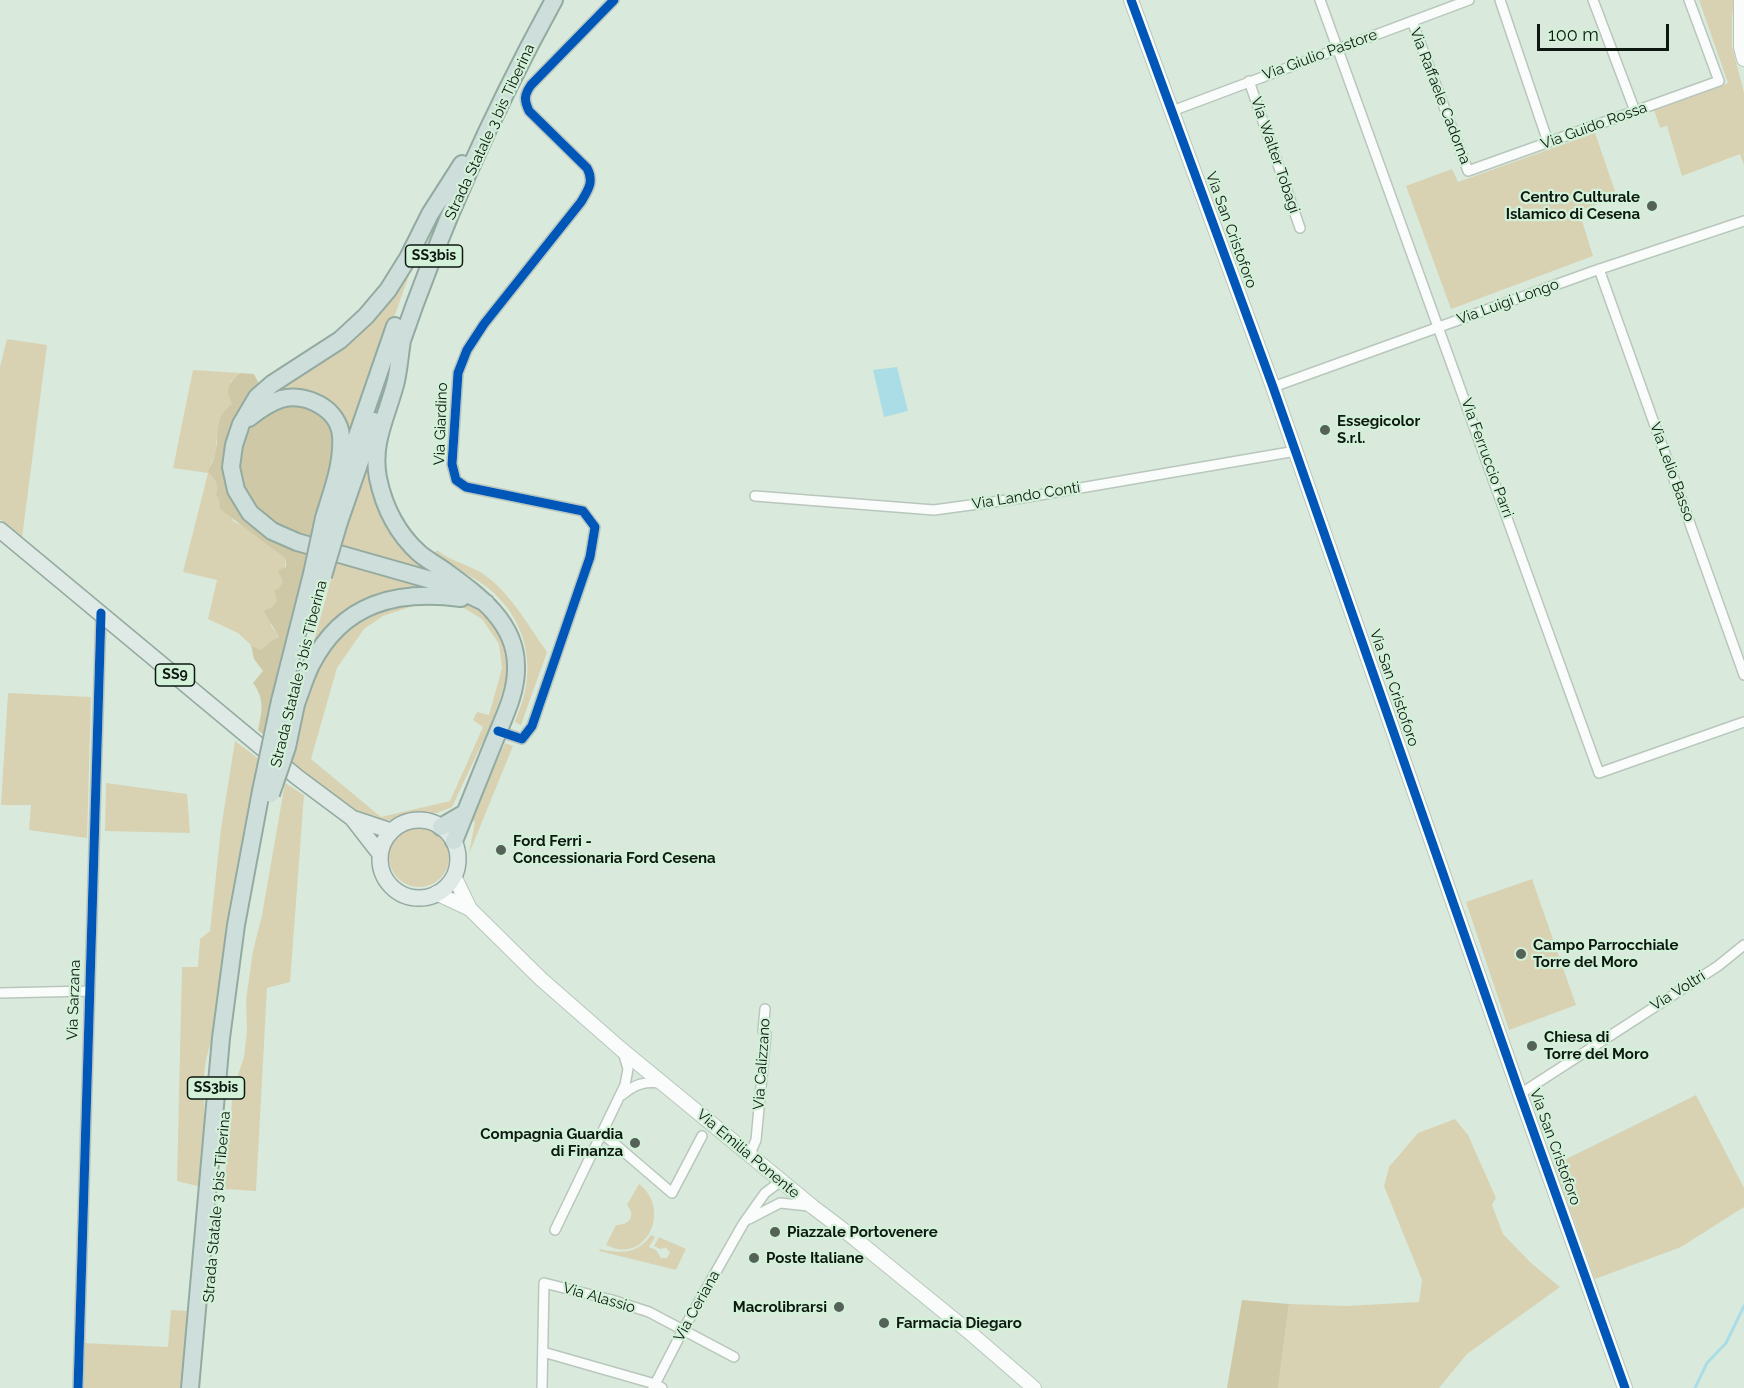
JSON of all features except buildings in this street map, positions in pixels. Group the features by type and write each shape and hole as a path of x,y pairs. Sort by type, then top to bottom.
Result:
{"highway":[{"name":"Strada Statale 3 bis Tiberina","path":"289,702 317,575 347,462 392,336 420,261 462,164 542,0"},
{"name":"Strada Statale 3 bis Tiberina","path":"331,520 430,265 471,168 507,90 554,0"},
{"path":"462,164 430,214 408,258 388,290 366,316 340,340 272,384 257,397 241,424 234,445 231,466 236,490 250,513 272,531 297,542 438,582 486,603"},
{"path":"402,340 395,382 381,423 377,450 378,476 385,504 398,530 420,554 486,603 502,620 513,642 516,666 513,693 454,841"},
{"path":"241,424 266,405 283,398 303,398 321,405 333,417 341,433 341,460 331,520"},
{"path":"266,792 287,747 289,702 328,639 349,619 371,605 394,597 417,595 463,598 486,603"},
{"name":"Strada Statale 3 bis Tiberina","path":"190,1388 221,1038 236,925 266,792"},
{"name":"Strada Statale 3 bis Tiberina","path":"201,1388 232,1039 266,792"},
{"path":"441,826 465,813"}],"main road":[{"name":"SS9","path":"0,531 297,777 352,818 380,854"},
{"name":"SS9","path":"352,818 391,831"},
{"path":"415,820 429,821 441,826 454,841 457,864 454,876 447,886 436,893 420,897 404,895 397,891 384,876 380,865 380,854 391,831 415,820"}],"street":[{"name":"Via Giardino","path":"498,731 522,739 532,726 590,557 596,527 583,511 475,490 456,480 452,464 458,373 468,350 484,324 590,188 591,176 587,168 529,111 524,100 525,92 614,0"},
{"name":"Via San Cristoforo","path":"1131,0 1296,451 1625,1388"},
{"name":"Via Ferruccio Parri","path":"1320,0 1599,773 1744,722"},
{"name":"Via Giulio Pastore","path":"1172,111 1469,0"},
{"path":"1500,0 1548,142"},
{"path":"1593,0 1635,111"},
{"name":"Via Guido Rossa","path":"1468,171 1719,81 1689,0"},
{"path":"1741,0 1741,47 1744,59"},
{"name":"Via Raffaele Cadorna","path":"1412,21 1468,171"},
{"name":"Via Walter Tobagi","path":"1249,81 1300,228"},
{"name":"Via Luigi Longo","path":"1273,387 1599,269 1744,221"},
{"name":"Via Lelio Basso","path":"1599,269 1744,675"},
{"name":"Via Lando Conti","path":"755,496 934,510 1022,498 1296,451"},
{"name":"Via Sarzana","path":"78,1388 101,613"},
{"name":"Via Emilia Ponente","path":"454,876 470,909"},
{"name":"Via Emilia Ponente","path":"436,893 470,909 542,979 622,1050 782,1182 854,1238 1034,1388"},
{"name":"Via Voltri","path":"1520,1094 1718,966 1744,945"},
{"path":"0,993 89,990"},
{"name":"Via Calizzano","path":"750,1154 756,1140 766,1034 763,1031 765,1009"},
{"path":"622,1050 628,1069 627,1086"},
{"path":"555,1230 620,1096 643,1066"},
{"path":"627,1086 645,1082 663,1083"},
{"path":"602,1133 672,1193 702,1136"},
{"path":"765,1168 768,1182 765,1193"},
{"path":"774,1205 781,1196 782,1182"},
{"name":"Via Ceriana","path":"657,1387 683,1330 743,1224 765,1193 782,1182"},
{"path":"774,1205 794,1203 813,1207"},
{"name":"Via Ceriana","path":"743,1224 774,1205"},
{"name":"Via Alassio","path":"542,1388 544,1283 649,1312 683,1330"},
{"path":"683,1330 734,1357"},
{"path":"543,1353 657,1387"}],"shaded area":[{"path":"1699,0 1734,0 1732,46 1744,93 1744,165 1740,154 1682,176 1667,126 1660,128 1654,110 1728,83"},
{"path":"1595,133 1617,197 1579,211 1593,256 1451,309 1406,186 1452,169 1458,182"},
{"path":"410,266 412,267 348,446 334,414 321,397 300,393 265,399 310,365"},
{"path":"7,339 47,345 22,538 0,519 0,367"},
{"path":"193,370 240,373 230,382 232,404 216,441 216,452 210,466 233,521 286,559 283,582 272,607 271,625 279,637 269,642 261,650 251,645 238,633 208,619 217,580 183,572 208,473 173,468"},
{"path":"240,373 254,374 260,386 239,411 229,433 227,457 231,490 309,552 266,737 258,730 261,700 253,683 263,671 254,659 251,645 261,650 269,642 279,637 264,611 272,607 277,600 274,590 279,589 283,582 278,570 286,567 286,559 220,509 216,494 217,484 208,472 215,454 218,426 222,414 232,404 228,390"},
{"path":"301,403 329,420 335,431 337,445 333,478 313,538 278,526 255,505 243,483 240,463 247,432 260,416 269,410"},
{"path":"374,437 377,490 446,577 341,546"},
{"path":"437,550 482,573 492,581 518,610 547,652 521,725 515,722 525,691 527,657 518,626 500,599 487,588 463,572 432,557"},
{"path":"337,558 455,592 406,589 370,598 347,614 310,655"},
{"path":"442,599 468,604 483,613 500,633 506,653 508,674 493,720 452,807 437,813 413,814 393,820 376,821 355,814 290,762 304,703 320,660 328,647 369,610","holes":["436,602 464,608 482,619 499,644 502,668 489,715 477,712 473,720 483,727 450,801 381,817 311,759 337,668 364,629 383,616 422,603"]},
{"path":"8,693 91,697 87,838 29,830 31,805 1,805"},
{"path":"235,741 259,759 244,834 216,1030 205,1066 205,1134 201,1187 177,1181 182,967 198,967 200,939 210,931 221,829"},
{"path":"505,743 513,746 469,854 475,822 470,819"},
{"path":"106,783 187,794 190,833 105,831"},
{"path":"285,783 304,795 290,982 267,988 256,1191 224,1189 233,1090 244,1057 247,1030 246,1000 253,951 262,915"},
{"path":"419,827 436,832 444,840 449,857 444,874 436,882 419,887 402,882 394,874 389,857 394,840 402,832"},
{"name":"Campo Parrocchiale Torre del Moro","path":"1532,879 1576,1005 1509,1030 1466,902"},
{"path":"1696,1095 1744,1188 1744,1207 1681,1247 1595,1279 1554,1165"},
{"path":"1455,1119 1468,1135 1496,1198 1492,1205 1503,1234 1531,1263 1560,1287 1467,1354 1439,1388 1278,1388 1289,1304 1346,1306 1419,1302 1422,1280 1384,1186 1389,1167 1418,1133"},
{"path":"639,1184 649,1195 654,1207 654,1220 650,1232 643,1242 632,1248 620,1249 606,1245 616,1225 628,1222 630,1219 631,1213 627,1205"},
{"path":"651,1235 655,1237 649,1247 656,1250 661,1258 667,1258 670,1252 666,1248 660,1249 654,1246 659,1237 686,1249 676,1270 599,1251 600,1249 622,1252 635,1249"},
{"path":"1242,1300 1289,1304 1278,1388 1227,1388"},
{"path":"171,1310 189,1311 183,1388 81,1388 83,1343 168,1347"}],"water":[{"path":"897,367 908,411 884,417 873,370"}],"waterway":[{"path":"1695,1388 1707,1363 1726,1343 1744,1306"}],"cycle path":[{"path":"498,731 522,739 532,726 590,557 595,527 583,511 466,487 456,480 452,464 458,373 467,350 484,324 581,202 588,189 590,177 587,168 529,111 526,98 531,85 614,0"},
{"path":"1131,0 1273,387 1625,1388"},
{"path":"78,1388 101,613"}],"place":[{"name":"Centro Culturale Islamico di Cesena","path":"1652,206"},
{"name":"Essegicolor S.r.l.","path":"1325,430"},
{"name":"Ford Ferri - Concessionaria Ford Cesena","path":"501,850"},
{"name":"Campo Parrocchiale Torre del Moro","path":"1521,954"},
{"name":"Chiesa di Torre del Moro","path":"1532,1046"},
{"name":"Compagnia Guardia di Finanza","path":"635,1143"},
{"name":"Piazzale Portovenere","path":"775,1232"},
{"name":"Poste Italiane","path":"754,1258"},
{"name":"Macrolibrarsi","path":"839,1307"},
{"name":"Farmacia Diegaro","path":"884,1323"}]}
